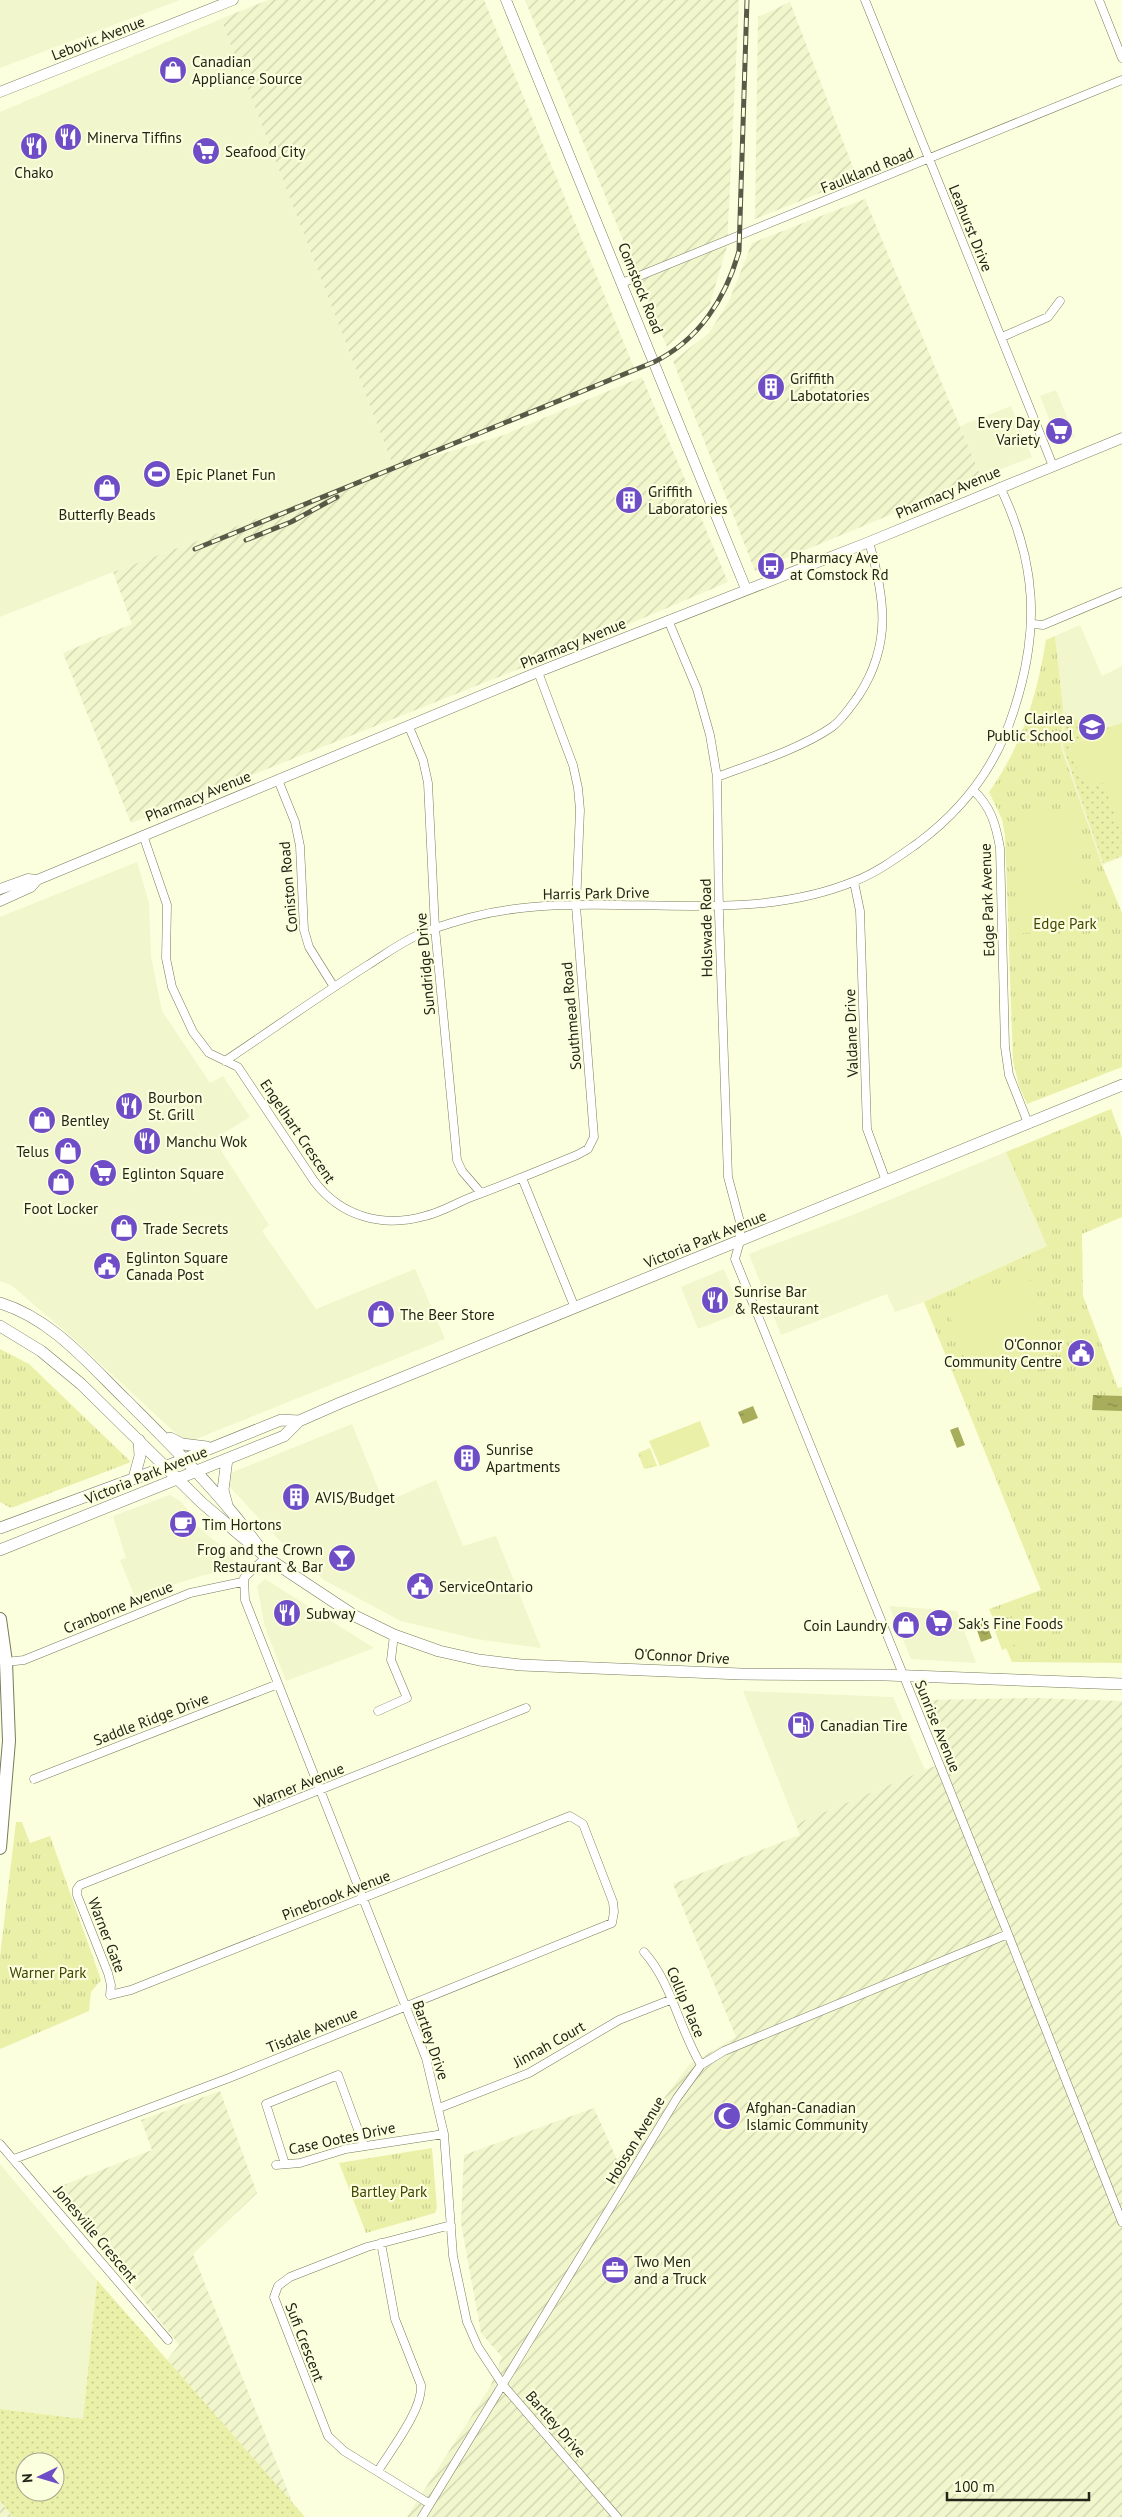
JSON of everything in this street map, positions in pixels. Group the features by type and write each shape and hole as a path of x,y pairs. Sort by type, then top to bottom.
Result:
{"main road":[{"name":"Victoria Park Avenue","path":"0,1550 284,1436 299,1421 1122,1085"},
{"path":"0,1303 28,1314 49,1327 77,1351 196,1471"},
{"path":"0,1326 41,1351 81,1384 177,1478"},
{"name":"Victoria Park Avenue","path":"0,1528 281,1420 299,1421"},
{"path":"159,1433 182,1444 212,1447"},
{"path":"134,1478 140,1456 139,1440"},
{"path":"227,1459 223,1490 228,1509"},
{"name":"O'Connor Drive","path":"196,1471 245,1527 266,1557"},
{"name":"O'Connor Drive","path":"177,1478 235,1532 266,1557 308,1587 355,1616 394,1635 439,1651 479,1660 521,1665 742,1674 903,1676 1122,1684"},
{"path":"0,1619 6,1662 9,1760 0,1848"}],"street":[{"name":"Lebovic Avenue","path":"0,92 233,0"},
{"name":"Comstock Road","path":"506,0 746,589"},
{"name":"Leahurst Drive","path":"865,0 1053,466"},
{"path":"1098,0 1122,58"},
{"name":"Faulkland Road","path":"622,283 929,160 1122,80"},
{"path":"1002,337 1048,317 1060,300"},
{"name":"Pharmacy Avenue","path":"0,889 28,879 36,880 538,672 869,542 1122,438"},
{"path":"974,791 995,758 1008,729 1026,673 1033,624 1026,559 1008,504 1000,487"},
{"path":"717,777 813,738 833,726 848,710 869,679 882,639 882,599 869,542"},
{"path":"1033,624 1043,625 1122,592"},
{"name":"Holswade Road","path":"668,620 697,689 710,735 717,777 728,1177 740,1222 740,1241"},
{"name":"Southmead Road","path":"522,1178 577,1156 588,1149 594,1137 576,906 580,810 578,788 573,765 538,672"},
{"name":"Sundridge Drive","path":"409,727 423,760 428,784 435,928 457,1160 462,1171 481,1193"},
{"name":"Coniston Road","path":"278,780 294,822 300,846 304,930 309,947 334,987"},
{"name":"Harris Park Drive","path":"225,1062 334,987 416,936 435,928 496,912 576,906 748,905 796,899 854,882 891,862 930,834 974,791"},
{"name":"Edge Park Avenue","path":"974,791 981,797 996,822 1000,848 1006,1047 1009,1075 1028,1123"},
{"name":"Engelhart Crescent","path":"143,835 167,905 166,958 172,987 193,1032 208,1053 238,1068 323,1194 346,1210 378,1221 400,1222 427,1216 522,1178"},
{"name":"Pharmacy Avenue","path":"0,901 31,887 36,880"},
{"name":"Valdane Drive","path":"854,882 860,911 868,1129 886,1181"},
{"path":"522,1178 575,1308"},
{"name":"Sunrise Avenue","path":"740,1241 735,1259 1008,1934 1122,2222"},
{"path":"242,1582 249,1571 266,1557"},
{"name":"Cranborne Avenue","path":"6,1662 24,1660 190,1594 242,1582"},
{"name":"Bartley Drive","path":"242,1582 245,1600 426,2058 444,2134 457,2285 467,2322 478,2347 503,2385 617,2517"},
{"path":"378,1711 407,1698 391,1660 394,1635"},
{"name":"Saddle Ridge Drive","path":"34,1779 278,1684"},
{"name":"Warner Avenue","path":"80,1885 526,1708"},
{"name":"Pinebrook Avenue","path":"110,1995 131,1990 363,1900 570,1816 583,1824 613,1902 614,1917"},
{"name":"Warner Gate","path":"80,1885 77,1889 77,1895 108,1973 111,1985 110,1995"},
{"name":"Tisdale Avenue","path":"14,2159 229,2078 605,1927 612,1923 614,1917"},
{"name":"Hobson Avenue","path":"422,2517 677,2098 701,2065 724,2051 1008,1934"},
{"name":"Collip Place","path":"644,1952 656,1965 692,2050 701,2065"},
{"name":"Jinnah Court","path":"439,2108 529,2073 619,2020 670,2000"},
{"path":"286,2164 266,2104 338,2075 364,2146"},
{"name":"Case Ootes Drive","path":"276,2165 300,2163 364,2146 444,2134"},
{"name":"Jonesville Crescent","path":"0,2145 168,2340"},
{"name":"Sufi Crescent","path":"430,2504 338,2447 328,2436 274,2297 278,2286 285,2279 381,2243 451,2225"},
{"path":"378,2471 416,2408 422,2393 421,2385 395,2319 381,2243"}],"shaded area":[{"path":"0,0 180,0 0,68"},
{"path":"268,0 484,0 635,370 401,466 501,436 642,377 728,582 587,642 131,823 63,653 132,624 113,572 394,468 221,19"},
{"path":"525,0 739,0 727,246 710,304 667,347"},
{"path":"790,2 857,178 755,219 758,17"},
{"path":"221,19 394,468 113,572 0,617 0,112"},
{"path":"865,199 981,477 755,571 673,361 709,333 729,301 752,243"},
{"path":"1056,390 1075,437 1059,444 1040,396"},
{"path":"1011,406 1032,457 981,477 960,426"},
{"name":"Clairlea Public School","path":"1080,625 1102,676 1122,666 1122,857 1102,865 1061,747 1063,707 1055,636"},
{"path":"137,862 149,903 151,957 162,1011 210,1083 223,1076 250,1117 219,1136 217,1144 269,1225 262,1231 316,1309 415,1269 445,1339 186,1443 74,1339 11,1285 0,1281 0,917"},
{"path":"1006,1152 1047,1246 924,1302 895,1312 887,1294 781,1335 749,1254 855,1214"},
{"path":"724,1269 741,1312 698,1329 681,1287"},
{"path":"352,1424 384,1503 436,1480 463,1546 496,1536 541,1648 476,1639 401,1621 324,1580 281,1542 229,1486 228,1474"},
{"path":"170,1495 180,1501 194,1517 195,1524 230,1554 233,1558 233,1568 163,1588 137,1602 120,1560 126,1558 113,1516"},
{"path":"265,1579 374,1648 286,1681 265,1627 257,1586"},
{"path":"889,1606 957,1611 976,1663 911,1659"},
{"path":"743,1691 893,1697 925,1770 796,1824"},
{"path":"1033,1698 1122,1701 1122,2517 407,2517 490,2387 502,2357 481,2333 461,2223 464,2155 594,2108 617,2160 689,2065 736,2037 673,1884 800,1835 796,1824 949,1760 927,1700"},
{"path":"220,2091 257,2193 193,2254 293,2504 167,2360 179,2345 56,2188 152,2150 141,2120"},
{"path":"0,2164 97,2280 83,2419 0,2409"},
{"path":"0,2501 13,2517 0,2517"}],"green space":[{"name":"Edge Park","path":"1055,636 1063,707 1061,747 1102,865 1122,913 1122,1067 1027,1104 1019,1086 1013,1061 1005,835 1002,819 989,792 1011,757 1019,738 1033,700 1046,640"},
{"path":"1065,712 1069,717 1100,730 1122,723 1122,856 1103,863 1063,747 1064,742 1072,737 1069,732 1064,734","holes":["1095,736 1084,761 1071,752 1069,748 1077,742"]},
{"path":"1119,725 1122,733 1122,833 1103,783 1093,784 1082,781 1069,746"},
{"path":"1077,811 1081,931 1022,933 1018,813"},
{"path":"1111,1109 1122,1138 1122,1217 1082,1234 1083,1296 1118,1388 1122,1387 1122,1663 1012,1662 989,1609 1041,1590 924,1302 1047,1246 1006,1152"},
{"path":"1028,1274 1036,1308 1032,1340 1020,1360 1011,1368 977,1387 945,1304"},
{"path":"0,1349 29,1364 131,1462 11,1508 0,1502"},
{"path":"700,1421 710,1446 660,1466 649,1441"},
{"path":"650,1448 657,1466 644,1469 638,1453"},
{"path":"1040,1606 1050,1630 1002,1650 993,1626"},
{"name":"Warner Park","path":"16,1822 22,1822 30,1843 50,1836 101,1980 91,1992 89,2011 0,2049 0,1956"},
{"path":"58,1943 70,1973 66,1980 39,1990 34,1973 35,1961 43,1951"},
{"name":"Bartley Park","path":"432,2148 437,2208 435,2213 366,2233 339,2163"},
{"path":"97,2280 305,2517 13,2517 0,2501 0,2409 83,2419"}],"water":[{"path":"1093,1395 1122,1396 1122,1411 1092,1410"},
{"path":"753,1406 758,1418 743,1424 738,1412"},
{"path":"958,1427 965,1445 957,1448 950,1430"},
{"path":"984,1617 992,1638 981,1642 974,1621"}],"railway":[{"path":"195,549 654,362 670,353 697,330 727,285 739,251 747,0"},
{"path":"246,540 291,522 337,497"}],"place":[{"name":"Canadian Appliance Source","path":"173,70"},
{"name":"Minerva Tiffins","path":"68,137"},
{"name":"Chako","path":"34,146"},
{"name":"Seafood City","path":"206,151"},
{"name":"Griffith Labotatories","path":"771,387"},
{"name":"Every Day Variety","path":"1059,431"},
{"name":"Epic Planet Fun","path":"157,474"},
{"name":"Butterfly Beads","path":"107,488"},
{"name":"Griffith Laboratories","path":"629,500"},
{"name":"Pharmacy Ave at Comstock Rd","path":"771,566"},
{"name":"Clairlea Public School","path":"1092,727"},
{"name":"Bourbon St. Grill","path":"129,1106"},
{"name":"Bentley","path":"42,1120"},
{"name":"Manchu Wok","path":"147,1141"},
{"name":"Telus","path":"68,1151"},
{"name":"Eglinton Square","path":"103,1173"},
{"name":"Foot Locker","path":"61,1182"},
{"name":"Trade Secrets","path":"124,1228"},
{"name":"Eglinton Square Canada Post","path":"107,1266"},
{"name":"Sunrise Bar & Restaurant","path":"715,1300"},
{"name":"The Beer Store","path":"381,1314"},
{"name":"O'Connor Community Centre","path":"1081,1353"},
{"name":"Sunrise Apartments","path":"467,1458"},
{"name":"AVIS/Budget","path":"296,1497"},
{"name":"Tim Hortons","path":"183,1524"},
{"name":"Frog and the Crown Restaurant & Bar","path":"342,1558"},
{"name":"ServiceOntario","path":"420,1586"},
{"name":"Subway","path":"287,1613"},
{"name":"Sak's Fine Foods","path":"939,1623"},
{"name":"Coin Laundry","path":"906,1625"},
{"name":"Canadian Tire","path":"801,1725"},
{"name":"Afghan-Canadian Islamic Community","path":"727,2116"},
{"name":"Two Men and a Truck","path":"615,2270"}]}
